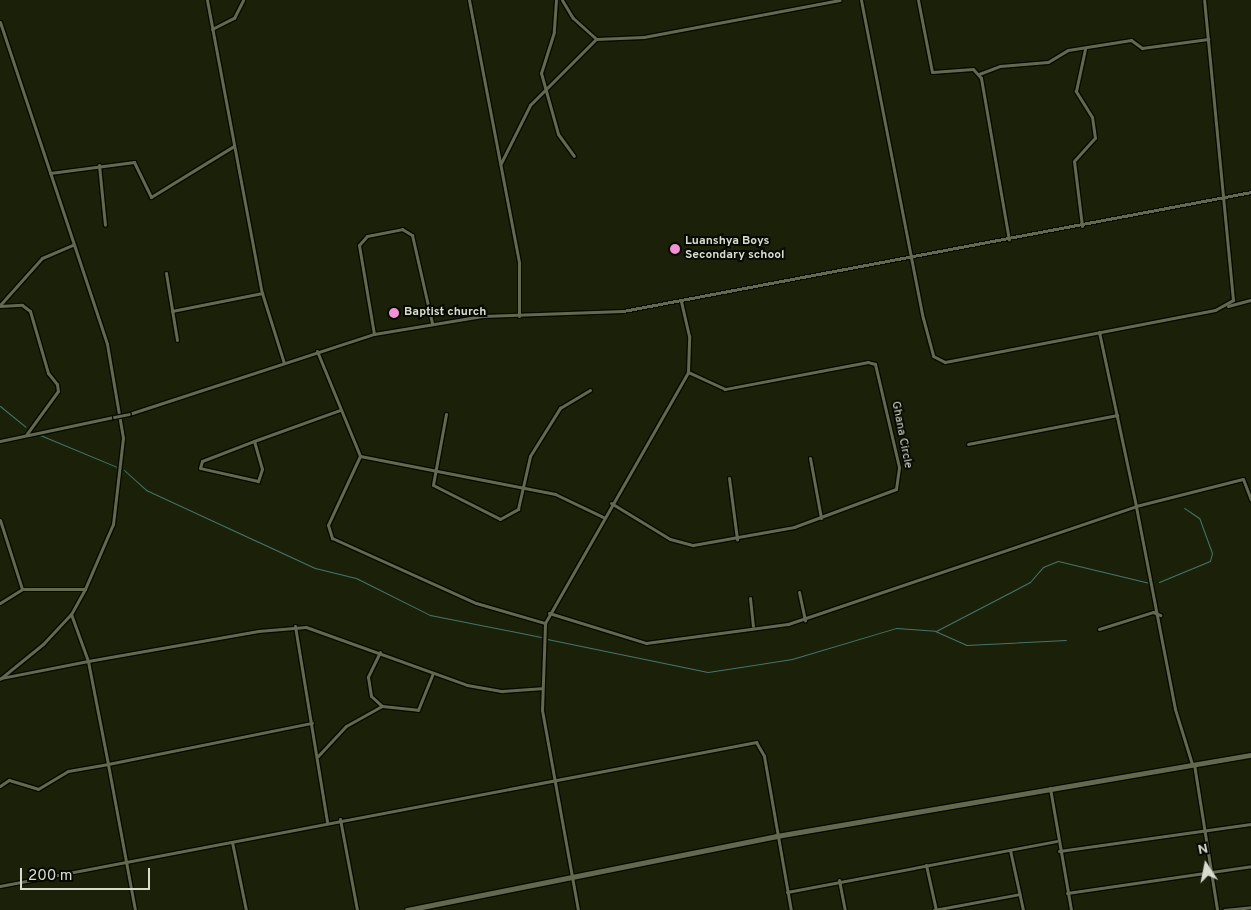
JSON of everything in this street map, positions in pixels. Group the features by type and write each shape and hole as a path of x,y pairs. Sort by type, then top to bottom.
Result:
{"street":[{"path":"207,0 262,293 284,363"},
{"path":"212,29 234,18 243,0"},
{"path":"468,0 502,163 519,263 519,316"},
{"path":"556,0 554,32 541,73 544,93 558,134 574,156"},
{"path":"562,0 573,18 596,39"},
{"path":"502,163 530,105 596,39 644,37 840,0"},
{"path":"861,0 922,318 938,361 1099,332 1251,300"},
{"path":"918,0 932,72 973,69 979,74 1009,240"},
{"path":"1204,0 1236,292 1225,307"},
{"path":"0,22 107,344 123,438 113,524 86,589 71,614 0,678"},
{"path":"979,74 1000,66 1048,62 1068,50 1085,49 1131,40 1142,48 1208,39"},
{"path":"1082,226 1074,161 1096,138 1092,117 1076,91 1085,49"},
{"path":"49,173 99,165 134,162 152,197 234,146"},
{"path":"99,165 105,225"},
{"path":"0,441 129,414 317,351 374,334 432,324 519,316 623,311 681,302 1251,192"},
{"path":"374,334 359,245 367,236 402,229 412,235 432,324"},
{"path":"0,305 42,258 73,245"},
{"path":"166,274 177,340"},
{"path":"172,311 262,293"},
{"path":"578,910 554,779 541,688 545,622 611,503 688,372 689,336 681,302"},
{"path":"0,305 22,305 30,311 48,373 57,384 58,390 26,435"},
{"path":"1099,332 1160,615 1176,709 1193,764 1217,910"},
{"path":"317,351 360,456 328,525 332,538 476,603 545,622"},
{"name":"Ghana Circle","path":"611,503 681,544 737,539 821,518 881,498 900,482 875,364 868,362 725,389 688,372"},
{"path":"446,414 434,470 433,485 440,493 500,519 518,509 530,456 560,408 590,390"},
{"path":"254,441 262,469 258,481 200,468 202,461 254,441 340,410"},
{"path":"968,444 1117,415"},
{"path":"360,456 567,498 603,517"},
{"path":"810,458 821,518"},
{"path":"729,478 737,539"},
{"path":"549,613 646,643 753,626 805,620 1136,506 1243,479 1251,500"},
{"path":"0,522 22,589"},
{"path":"0,603 22,589 86,589"},
{"path":"798,592 805,620"},
{"path":"750,598 753,626"},
{"path":"1099,630 1153,612 1160,615"},
{"path":"71,614 88,661 135,910"},
{"path":"0,678 295,626 380,652 432,675 502,691 541,688"},
{"path":"295,626 327,821"},
{"path":"380,652 368,677 371,696 382,706"},
{"path":"317,756 346,726 382,706 418,710 432,675"},
{"path":"0,786 9,780 38,789 68,771 312,724"},
{"path":"0,886 232,842 327,821 756,742 764,756 776,836 791,910"},
{"path":"407,910 776,836 1251,755"},
{"path":"1050,788 1056,841 1071,910"},
{"path":"340,819 357,910"},
{"path":"1058,851 1203,828 1251,824"},
{"path":"787,892 839,880 1056,841"},
{"path":"232,842 246,910"},
{"path":"1010,850 1023,910"},
{"path":"926,865 935,910 1020,894"},
{"path":"1067,893 1251,866"},
{"path":"839,880 846,910"},
{"path":"1224,910 1251,907"}],"waterway":[{"path":"0,406 26,427"},
{"path":"40,435 117,467"},
{"path":"124,470 146,490 315,568 356,578 430,615 541,637"},
{"path":"1159,582 1210,561 1212,553 1199,518 1184,508"},
{"path":"936,631 1030,582 1043,567 1058,561 1149,583"},
{"path":"547,639 708,672 792,659 896,628 935,631 966,645 1066,640"}],"place":[{"name":"Luanshya Boys Secondary school","path":"675,249"},
{"name":"Baptist church","path":"394,313"}]}
